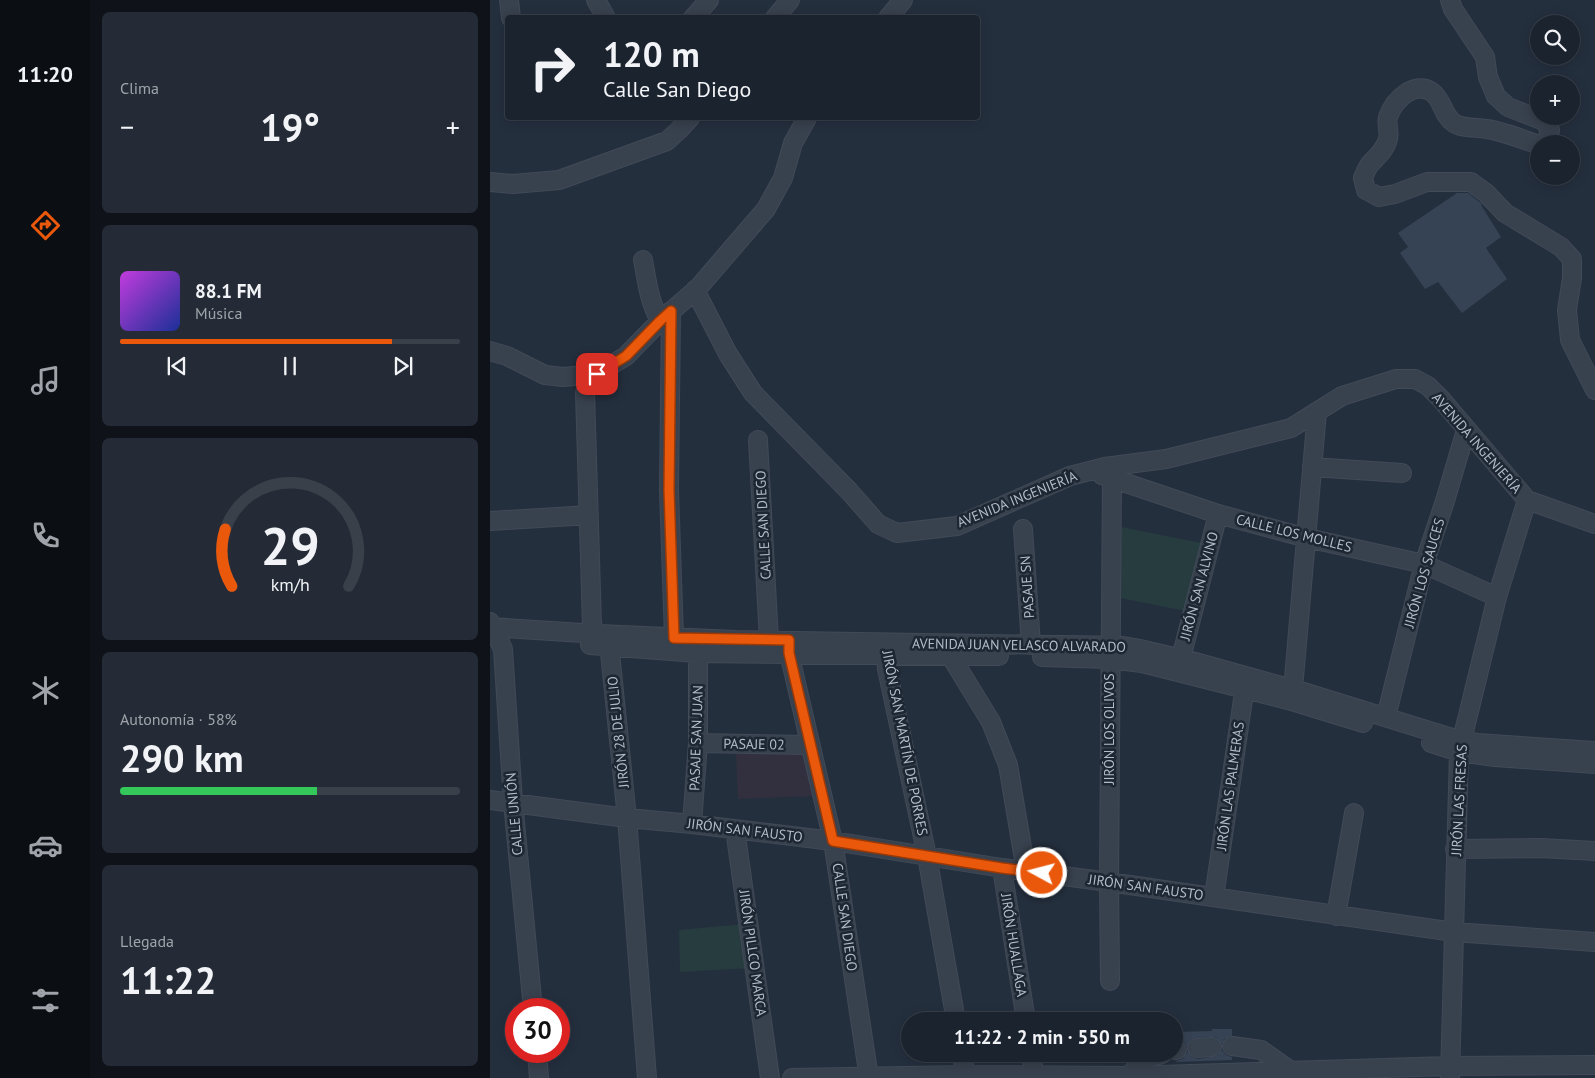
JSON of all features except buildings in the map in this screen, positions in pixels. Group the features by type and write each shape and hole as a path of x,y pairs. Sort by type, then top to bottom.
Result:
{"street":[{"path":"509,0 511,15"},
{"path":"596,0 604,15"},
{"path":"696,15 709,0"},
{"path":"778,15 790,0"},
{"path":"891,15 904,0"},
{"path":"1450,0 1453,9 1485,56 1488,77 1496,96 1508,107 1544,121 1550,130 1548,135"},
{"path":"1530,142 1489,129 1469,128 1454,123 1444,113 1439,100 1432,92 1421,88 1407,91 1396,103 1388,118 1388,138 1379,157 1369,166 1363,178 1366,190 1379,197 1395,194 1427,182 1471,182 1486,193 1504,213 1561,247 1572,258 1572,278 1567,310 1570,340 1595,390"},
{"path":"490,182 513,184 559,180 667,141 688,120"},
{"path":"490,351 507,356 544,375 563,377 597,374 626,356 695,290 766,209 783,178 793,142 806,120"},
{"path":"643,260 653,309 666,316"},
{"name":"AVENIDA INGENIERÍA","path":"695,290 728,354 753,393 878,524 897,534 957,526 1070,476 1090,470 1166,459 1291,428 1342,396 1396,379 1415,379 1428,386 1527,500 1595,524"},
{"path":"666,316 674,638"},
{"name":"JIRÓN 28 DE JULIO","path":"585,392 592,626 610,652 627,818 647,1078"},
{"path":"1291,689 1294,678 1317,412"},
{"name":"JIRÓN LOS SAUCES","path":"1386,717 1424,564 1466,430"},
{"name":"CALLE SAN DIEGO","path":"758,440 769,640"},
{"path":"1312,467 1402,473"},
{"name":"CALLE LOS MOLLES","path":"1090,470 1218,514 1307,538 1424,564 1497,597"},
{"name":"JIRÓN LOS OLIVOS","path":"1110,981 1112,478"},
{"name":"JIRÓN LAS FRESAS","path":"1450,1072 1456,849 1461,746 1497,597 1527,500"},
{"name":"JIRÓN SAN ALVINO","path":"1181,658 1218,514"},
{"path":"490,521 589,515"},
{"name":"PASAJE SN","path":"1023,529 1031,645"},
{"name":"AVENIDA JUAN VELASCO ALVARADO","path":"492,630 698,652 789,647 885,648 1031,645 1110,652 1142,663 1245,683 1291,689 1386,717 1461,746 1477,743 1595,751"},
{"name":"CALLE UNIÓN","path":"492,630 503,649 513,802 532,998"},
{"name":"AVENIDA JUAN VELASCO ALVARADO","path":"602,641 674,638 769,640 789,647"},
{"name":"CALLE SAN DIEGO","path":"789,647 833,841 868,1077"},
{"name":"AVENIDA JUAN VELASCO ALVARADO","path":"885,648 950,656 1110,652 1140,649 1181,658 1288,700 1461,746 1495,757 1595,764"},
{"name":"JIRÓN SAN MARTÍN DE PORRES","path":"885,648 887,669 927,856 954,1012"},
{"name":"PASAJE SAN JUAN","path":"692,824 698,743 698,652"},
{"path":"950,656 990,722 1008,765 1026,871"},
{"name":"JIRÓN LAS PALMERAS","path":"1214,897 1245,683"},
{"name":"PASAJE 02","path":"698,743 810,744"},
{"name":"JIRÓN SAN FAUSTO","path":"490,800 627,818 833,841 1002,868 1454,932 1595,942"},
{"path":"1336,916 1354,813"},
{"name":"JIRÓN PILLCO MARCA","path":"735,829 770,1078"},
{"path":"1456,849 1541,848 1595,851"},
{"name":"JIRÓN HUALLAGA","path":"1002,868 1025,1012"},
{"path":"1232,1046 1261,1050 1296,1075"},
{"path":"963,1062 966,1076"},
{"path":"1032,1062 1034,1076"},
{"path":"1127,1077 1143,1062"},
{"path":"538,1063 540,1078"},
{"path":"792,1078 1296,1075 1450,1072 1595,1064"}],"shaded area":[{"path":"802,752 815,796 738,799 736,754"}],"green space":[{"path":"1121,527 1201,543 1186,611 1120,598"},
{"path":"745,924 751,968 680,972 679,930"}],"route":[{"path":"597,374 626,356 671,311 669,490 674,638 789,640 789,653 833,841 1042,873"}]}
